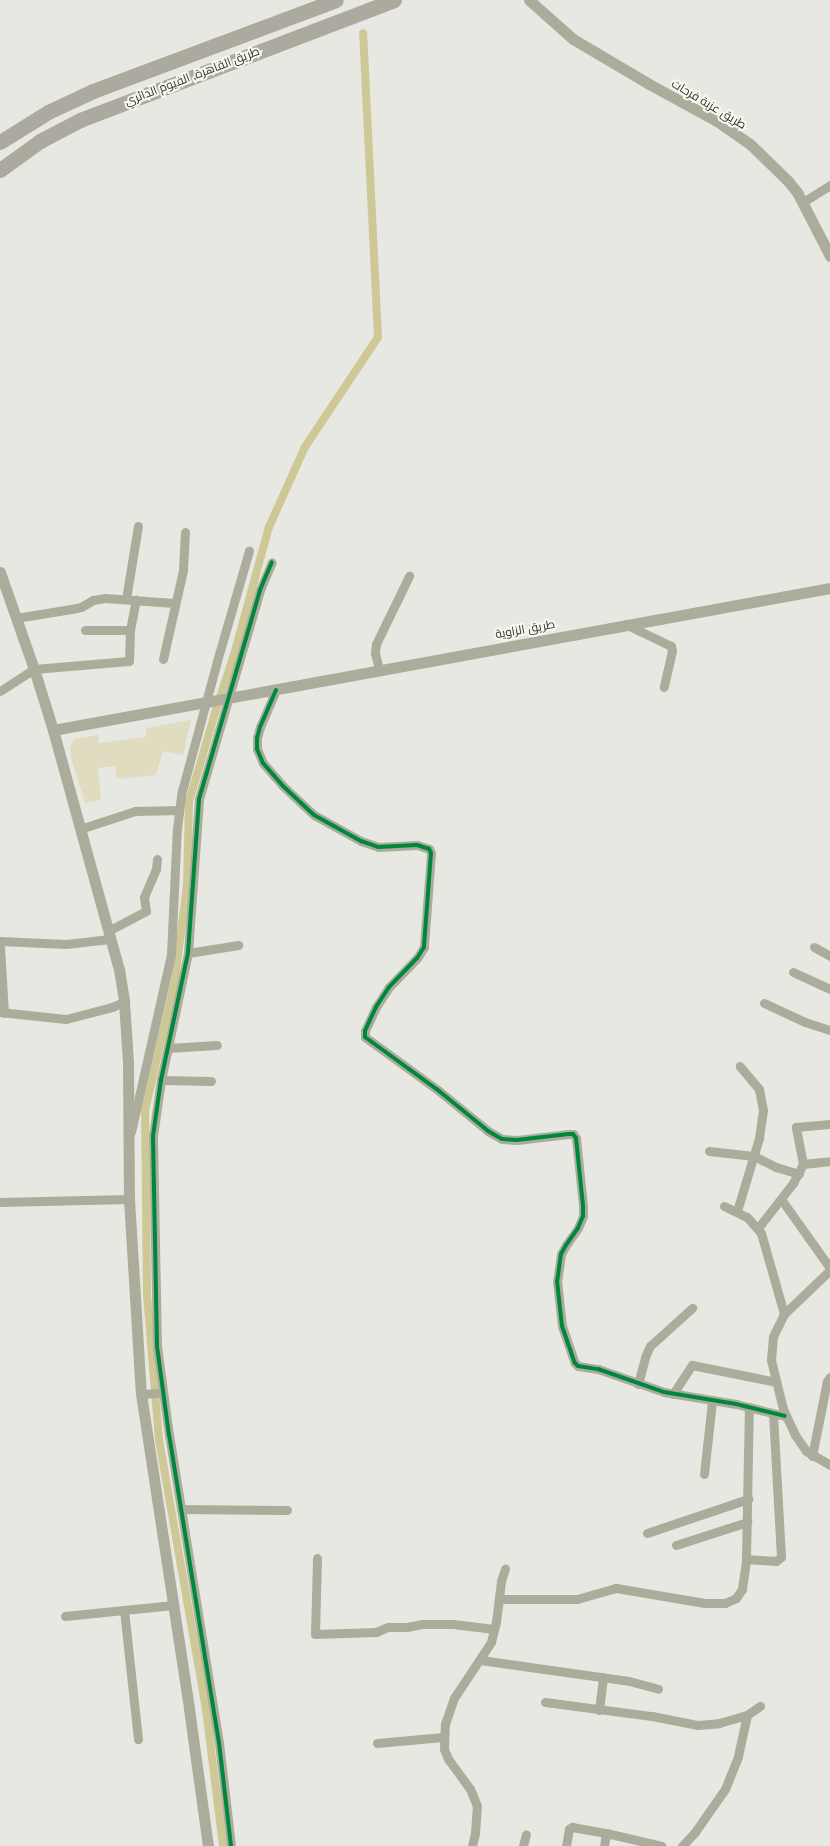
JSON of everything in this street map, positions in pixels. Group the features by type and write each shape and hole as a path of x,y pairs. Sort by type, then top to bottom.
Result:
{"highway":[{"name":"طريق القاهرة, الفيوم الدائري","path":"0,142 29,122 76,98 336,0"},
{"name":"طريق القاهرة, الفيوم الدائري","path":"0,170 40,141 75,122 269,46 390,1"},
{"path":"303,12 304,24 309,31"},
{"path":"262,27 268,38 269,46"}],"street":[{"name":"طريق عزبة فرحات","path":"529,0 540,5 555,25 573,39 734,131 778,170 788,181 803,202 830,256"},
{"path":"803,202 830,185"},
{"path":"126,599 138,526"},
{"path":"163,659 174,603 183,570 185,532"},
{"path":"129,1143 171,954 179,810 186,774 208,702 250,551"},
{"path":"230,1846 219,1743 181,1509 153,1394 156,1222 153,1136 161,1080 188,953 198,810 204,777 226,699 260,590 272,562"},
{"path":"0,572 34,669 53,730 119,969 124,1002 128,1062 129,1199 153,1394 173,1605 208,1846"},
{"path":"379,669 375,653 376,644 409,576"},
{"name":"طريق الزاوية","path":"53,730 276,690 379,669 830,588"},
{"path":"16,618 77,608 98,599 126,599 174,603"},
{"path":"0,691 34,669 129,661 130,630 136,600"},
{"path":"626,624 671,646 672,650 664,687"},
{"path":"85,630 130,630"},
{"path":"276,690 260,726 257,738 257,748 263,763 283,786 314,814 361,841 378,847 417,845 429,849 431,853 424,948 417,958 389,987 376,1007 365,1031 365,1038 439,1091 488,1131 502,1139 513,1140 568,1134 575,1136 583,1206 581,1221 566,1245 558,1268 558,1293 563,1332 573,1361 578,1366 598,1369 638,1384 673,1394 749,1407 785,1416"},
{"path":"80,829 135,811 179,810"},
{"path":"0,941 66,944 109,935 146,912 144,897 156,869 157,859"},
{"path":"188,953 238,945"},
{"path":"0,946 2,1012 66,1019 112,1007 124,1002"},
{"path":"814,947 830,956"},
{"path":"793,972 830,989"},
{"path":"764,1003 830,1030"},
{"path":"168,1048 217,1045"},
{"path":"737,1211 754,1156 761,1125 763,1102 759,1089 740,1066"},
{"path":"161,1080 211,1081"},
{"path":"758,1228 799,1174 803,1164 796,1127 830,1124"},
{"path":"709,1151 754,1156 776,1167 799,1174"},
{"path":"803,1164 830,1162"},
{"path":"0,1202 129,1199"},
{"path":"781,1199 830,1269 784,1314 774,1337 772,1348 772,1367 785,1416 803,1448 812,1456 830,1465"},
{"path":"724,1206 737,1211 752,1221 758,1228 764,1240 784,1314"},
{"path":"638,1384 645,1357 650,1346 692,1308"},
{"path":"673,1394 692,1365 776,1382"},
{"path":"812,1456 827,1381 830,1377"},
{"path":"704,1474 712,1401"},
{"path":"499,1599 578,1599 616,1588 705,1603 725,1602 736,1598 739,1595 746,1559 749,1407"},
{"path":"746,1559 776,1561 781,1558 773,1413"},
{"path":"647,1533 748,1499"},
{"path":"181,1509 287,1510"},
{"path":"676,1546 747,1522"},
{"path":"317,1558 315,1634 376,1632 388,1627 406,1627 422,1624 453,1624 494,1629"},
{"path":"472,1846 477,1815 476,1798 448,1759 444,1749 444,1724 450,1706 491,1642 499,1599 500,1581 505,1569"},
{"path":"65,1616 173,1605"},
{"path":"124,1610 138,1739"},
{"path":"480,1660 640,1683 658,1689"},
{"path":"599,1710 603,1677"},
{"path":"545,1702 652,1716 698,1725 719,1723 747,1715 760,1706"},
{"path":"682,1846 695,1832 725,1789 738,1756 747,1715"},
{"path":"377,1743 443,1737"},
{"path":"566,1846 570,1828 606,1833 662,1846"},
{"path":"604,1846 606,1833"},
{"path":"523,1846 526,1834"}],"shaded area":[{"path":"191,720 183,755 163,751 156,775 117,779 115,766 98,768 101,800 85,803 71,758 70,746 74,739 98,735 99,743 146,737 146,728"}],"waterway":[{"path":"223,1846 206,1709 159,1440 147,1294 145,1111 175,979 187,885 189,802 235,651 269,527 305,447 378,337 363,33"}],"cycle path":[{"path":"231,1846 219,1743 169,1435 157,1346 153,1136 161,1080 188,953 199,799 260,590 272,562"},
{"path":"276,690 260,727 257,738 257,749 263,763 283,786 314,815 361,841 378,847 417,845 429,849 431,853 424,947 417,958 389,987 376,1007 365,1031 365,1037 439,1091 488,1131 502,1139 517,1140 569,1134 573,1134 576,1138 583,1216 578,1228 561,1254 557,1281 562,1326 575,1363 578,1366 598,1369 664,1392 736,1404 785,1416"}]}
